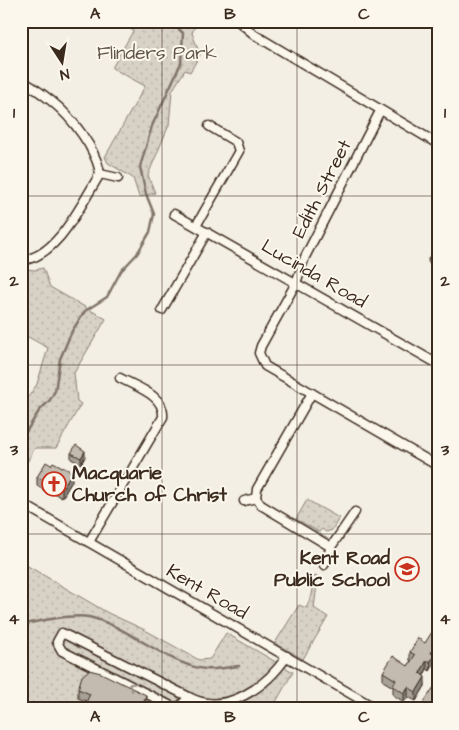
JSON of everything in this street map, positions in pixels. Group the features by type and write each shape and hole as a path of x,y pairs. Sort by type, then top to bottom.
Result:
{"street":[{"path":"238,21 255,35 438,144"},
{"path":"21,80 47,95 76,123 92,151 100,174"},
{"name":"Edith Street","path":"380,111 306,257 296,283 261,346 260,353 265,366 438,466"},
{"path":"196,226 239,151 236,142 209,126"},
{"path":"100,174 118,178"},
{"path":"21,260 32,260 39,256 58,238 68,226 100,174"},
{"name":"Lucinda Road","path":"174,214 438,364"},
{"path":"162,310 207,232"},
{"path":"90,542 163,417 164,409 156,398 120,378"},
{"path":"312,394 257,489 256,498 261,505 331,546"},
{"path":"244,501 256,498"},
{"name":"Kent Road","path":"21,502 377,709"},
{"path":"324,565 331,546 356,512"},
{"path":"189,697 180,706 173,707 62,651 57,642 62,633 189,697 218,704 239,698 260,686 273,675 287,656"}],"green space":[{"name":"Flinders Park","path":"120,21 198,21 192,33 200,55 190,72 185,70 172,91 169,125 148,175 155,193 139,197 133,178 108,163 105,157 145,86 112,68 133,31"},
{"path":"43,268 50,287 106,319 74,373 77,401 81,404 56,448 35,448 21,473 21,408 37,384 48,348 21,333 21,290 25,269 35,270"},
{"path":"307,500 339,518 332,530 326,532 322,529 319,532 296,519"},
{"path":"21,562 108,613 145,630 199,660 210,659 226,633 293,672 273,707 275,709 21,709"},
{"path":"315,576 318,577 314,608 328,617 303,659 275,643 299,605 306,608 312,595"}],"building":[{"path":"76,445 85,451 81,458 71,453"},
{"path":"46,462 51,465 53,462 72,472 62,489 46,479 45,481 37,477"},
{"path":"432,632 438,635 438,641 431,653 434,655 430,662 427,660 420,673 425,677 416,692 408,687 404,693 393,686 396,680 383,672 393,656 408,666 415,655 410,652 418,638 425,643"},
{"path":"89,670 101,673 146,695 141,709 83,709 90,694 78,689 82,676"},
{"path":"434,687 438,687 438,709 424,709 422,705"}],"waterway":[{"path":"21,440 39,411 50,400 55,391 60,359 72,331 85,311 107,297 121,271 137,254 150,232 154,214 146,194 140,167 152,126 181,63 183,33 170,21"},
{"path":"21,625 65,617 89,617 118,628 162,653 191,666 205,669 239,666"}],"place":[{"name":"Macquarie Church of Christ","path":"54,484"},
{"name":"Kent Road Public School","path":"407,569"}]}
